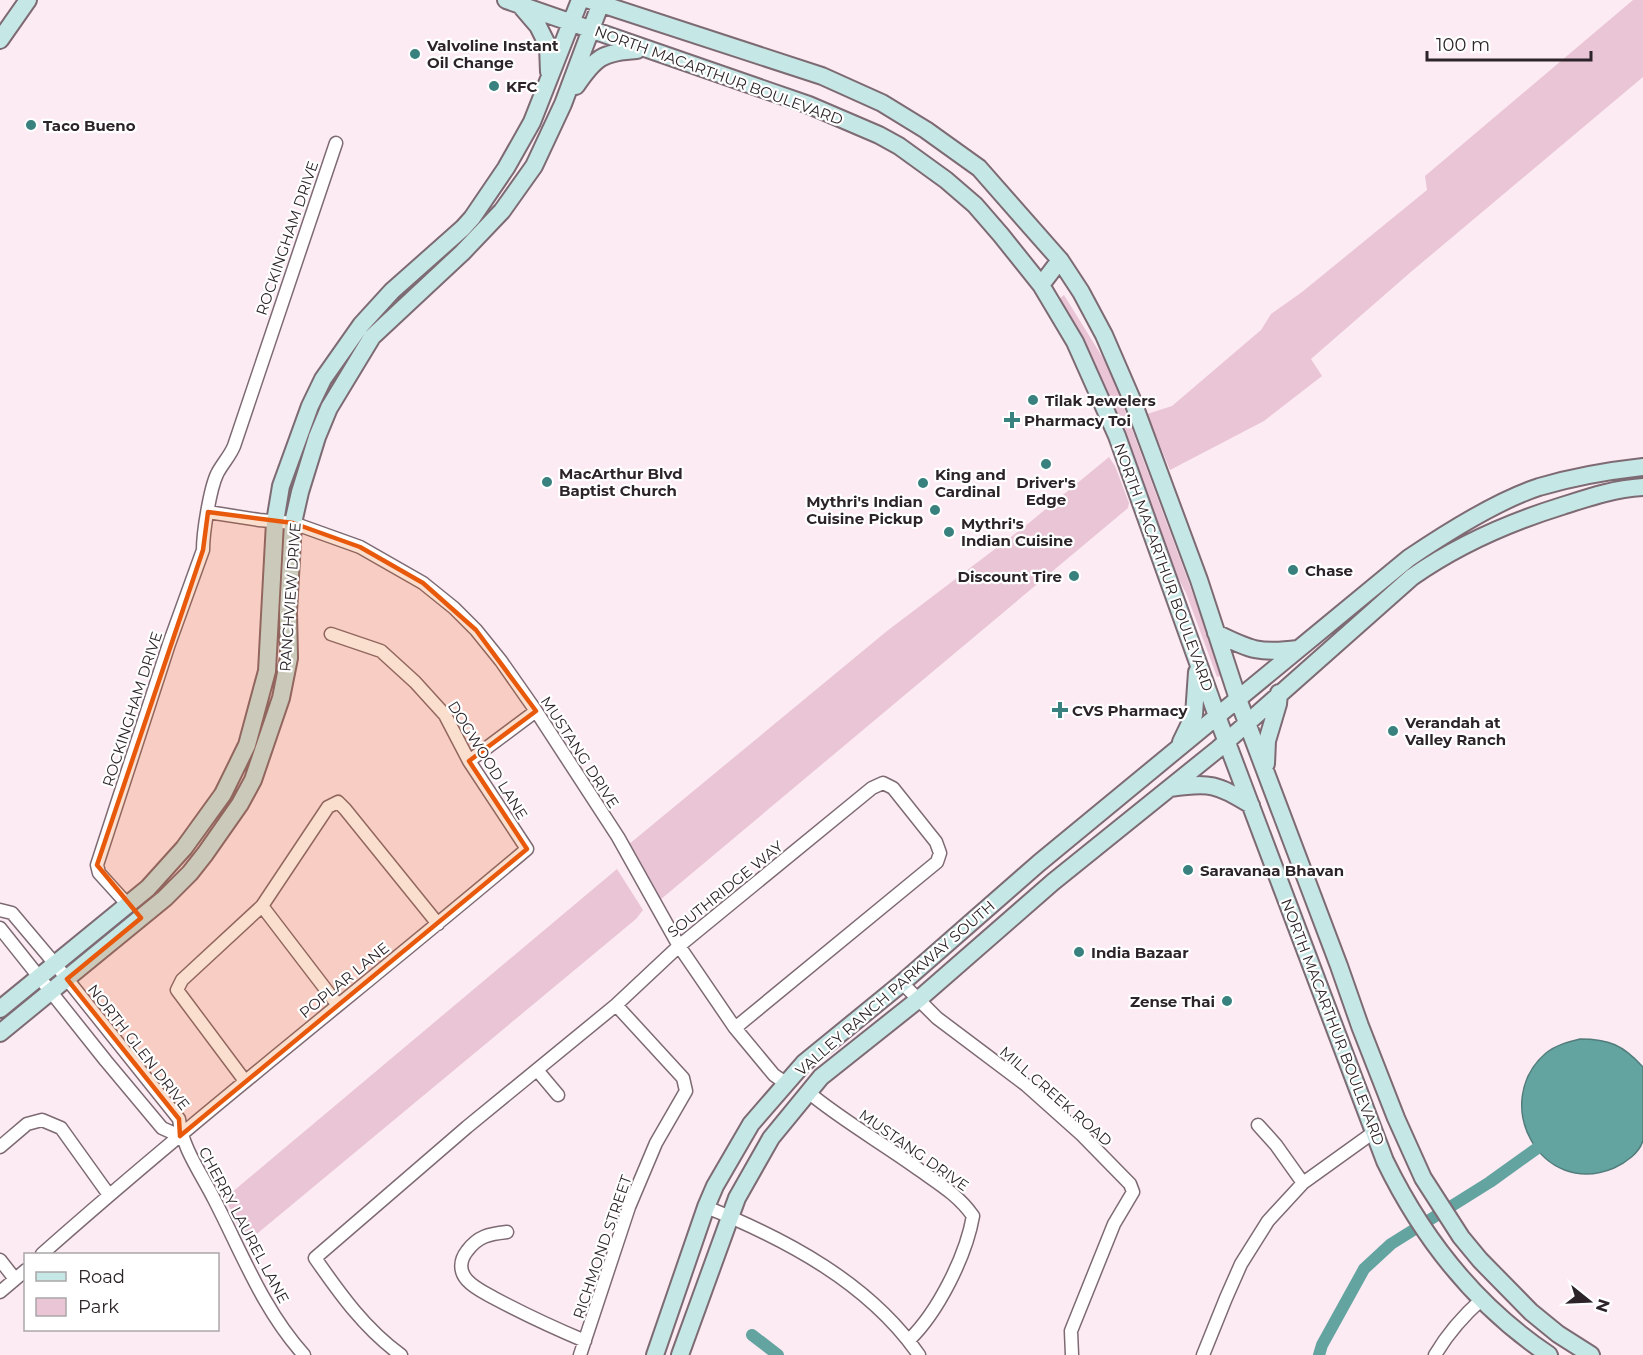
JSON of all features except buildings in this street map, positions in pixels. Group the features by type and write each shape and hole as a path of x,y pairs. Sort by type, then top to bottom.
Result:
{"main road":[{"path":"0,40 28,0"},
{"name":"RANCHVIEW DRIVE","path":"0,1009 148,888 184,848 223,794 248,745 267,671 274,522 280,486 310,406 323,379 361,325 392,291 472,218 518,149 549,82 580,0"},
{"path":"629,0 656,22"},
{"name":"RANCHVIEW DRIVE","path":"0,1034 165,898 190,873 220,835 240,804 253,780 274,720 289,658 288,612 293,523 317,437 335,399 372,337 462,253 502,211 534,166 563,104 590,29 597,1"},
{"name":"NORTH MACARTHUR BOULEVARD","path":"597,1 822,76 882,103 926,130 979,168 1060,260 1104,335 1133,402 1198,580 1238,699 1340,966 1364,1037 1423,1179 1461,1237 1480,1260 1523,1304 1558,1334 1591,1355"},
{"path":"512,2 538,26 548,46 549,82"},
{"name":"NORTH MACARTHUR BOULEVARD","path":"512,2 809,105 900,146 975,205 1041,285 1075,342 1104,405 1217,716 1385,1161 1399,1189 1440,1254 1482,1299 1535,1346 1549,1355"},
{"path":"563,104 592,63 614,51 647,49"},
{"path":"1041,285 1060,260"},
{"path":"420,266 433,279"},
{"path":"1041,285 1072,279"},
{"name":"VALLEY RANCH PARKWAY SOUTH","path":"655,1355 715,1186 752,1124 804,1064 902,983 1039,863 1410,558 1467,522 1537,488 1589,474 1643,467"},
{"name":"VALLEY RANCH PARKWAY SOUTH","path":"680,1355 737,1198 771,1138 821,1077 919,999 1053,882 1227,741 1412,577 1440,557 1514,521 1617,489 1643,487"},
{"path":"1467,522 1475,540"},
{"path":"1216,633 1252,650 1268,652 1299,649"},
{"path":"1178,747 1194,716 1198,662"},
{"path":"1266,771 1267,741 1279,693"},
{"path":"1169,788 1194,785 1218,787 1251,805"},
{"path":"223,794 240,804"},
{"path":"1039,863 1053,882"},
{"path":"1315,973 1340,966"}],"street":[{"name":"ROCKINGHAM DRIVE","path":"128,905 99,873 97,865 169,644 203,550 203,534 217,475 234,446 336,143"},
{"path":"208,512 274,522"},
{"name":"MUSTANG DRIVE","path":"274,522 293,523 360,547 423,583 454,608 476,630 536,711 618,837 678,946 735,1028 774,1075 787,1084"},
{"name":"DOGWOOD LANE","path":"331,634 381,651 415,682 445,715 469,761 527,849"},
{"path":"469,761 536,711"},
{"name":"SOUTHRIDGE WAY","path":"401,1355 387,1345 351,1309 315,1258 616,1005 678,946 877,785 883,783 893,788 936,842 940,852 937,862 735,1028"},
{"path":"245,1081 177,990 182,980 262,906 328,807 338,802 438,924"},
{"name":"POPLAR LANE","path":"43,1253 337,1004 438,924 527,849"},
{"path":"262,906 337,1004"},
{"name":"NORTH GLEN DRIVE","path":"0,910 12,914 55,964 179,1119 180,1136 162,1128 0,928"},
{"name":"MILL CREEK ROAD","path":"902,983 937,1018 1034,1092 1082,1135 1130,1184 1133,1192 1114,1224 1071,1331 1072,1355"},
{"name":"RICHMOND STREET","path":"580,1355 629,1207 656,1143 686,1091 684,1078 616,1005"},
{"path":"537,1070 558,1095"},
{"name":"MUSTANG DRIVE","path":"808,1092 962,1200 973,1215 961,1253 938,1306 923,1327 909,1340"},
{"path":"0,1147 27,1124 42,1120 61,1128 110,1195"},
{"path":"1258,1125 1276,1145 1303,1183"},
{"path":"1203,1355 1241,1264 1268,1221 1303,1183 1374,1132"},
{"name":"CHERRY LAUREL LANE","path":"180,1136 215,1201 248,1271 271,1310 304,1355"},
{"path":"706,1207 804,1253 848,1283 909,1340 919,1355"},
{"path":"507,1232 488,1234 474,1241 462,1257 461,1269 467,1280 480,1290 530,1318 585,1341"},
{"path":"0,1260 15,1279"},
{"path":"0,1292 24,1272"},
{"path":"1435,1355 1463,1316 1482,1299"}],"highlighted area":[{"path":"208,512 293,523 360,547 423,583 476,630 536,711 469,761 527,849 180,1136 179,1119 67,979 141,918 97,865 203,550"}],"green space":[{"path":"1633,0 1643,0 1643,77 1311,359 1322,376 1264,421 1170,470 1147,414 1172,406 1261,330 1271,314 1302,292 1427,190 1425,176"},
{"path":"1064,295 1113,378 1223,675 1217,677 1186,593 1167,557 1096,368 1060,298"},
{"path":"1109,457 1115,466 1129,503 1128,508 660,900 628,845 887,631 1024,527"},
{"path":"617,869 643,910 636,919 246,1243 225,1198"}],"water":[{"path":"1580,1039 1599,1040 1622,1048 1643,1067 1643,1140 1639,1149 1614,1168 1588,1174 1565,1170 1545,1158 1531,1140 1523,1119 1522,1096 1530,1073 1550,1050"}],"waterway":[{"path":"1319,1355 1322,1345 1364,1269 1391,1244 1490,1182 1550,1139"},
{"path":"752,1335 778,1355"}],"place":[{"name":"Valvoline Instant Oil Change","path":"415,54"},
{"name":"KFC","path":"494,86"},
{"name":"Taco Bueno","path":"31,125"},
{"name":"Tilak Jewelers","path":"1033,400"},
{"name":"Pharmacy Toi","path":"1012,420"},
{"name":"Driver's Edge","path":"1046,464"},
{"name":"MacArthur Blvd Baptist Church","path":"547,482"},
{"name":"King and Cardinal","path":"923,483"},
{"name":"Mythri's Indian Cuisine Pickup","path":"935,510"},
{"name":"Mythri's Indian Cuisine","path":"949,532"},
{"name":"Chase","path":"1293,570"},
{"name":"Discount Tire","path":"1074,576"},
{"name":"CVS Pharmacy","path":"1060,710"},
{"name":"Verandah at Valley Ranch","path":"1393,731"},
{"name":"Saravanaa Bhavan","path":"1188,870"},
{"name":"India Bazaar","path":"1079,952"},
{"name":"Zense Thai","path":"1227,1001"}]}
